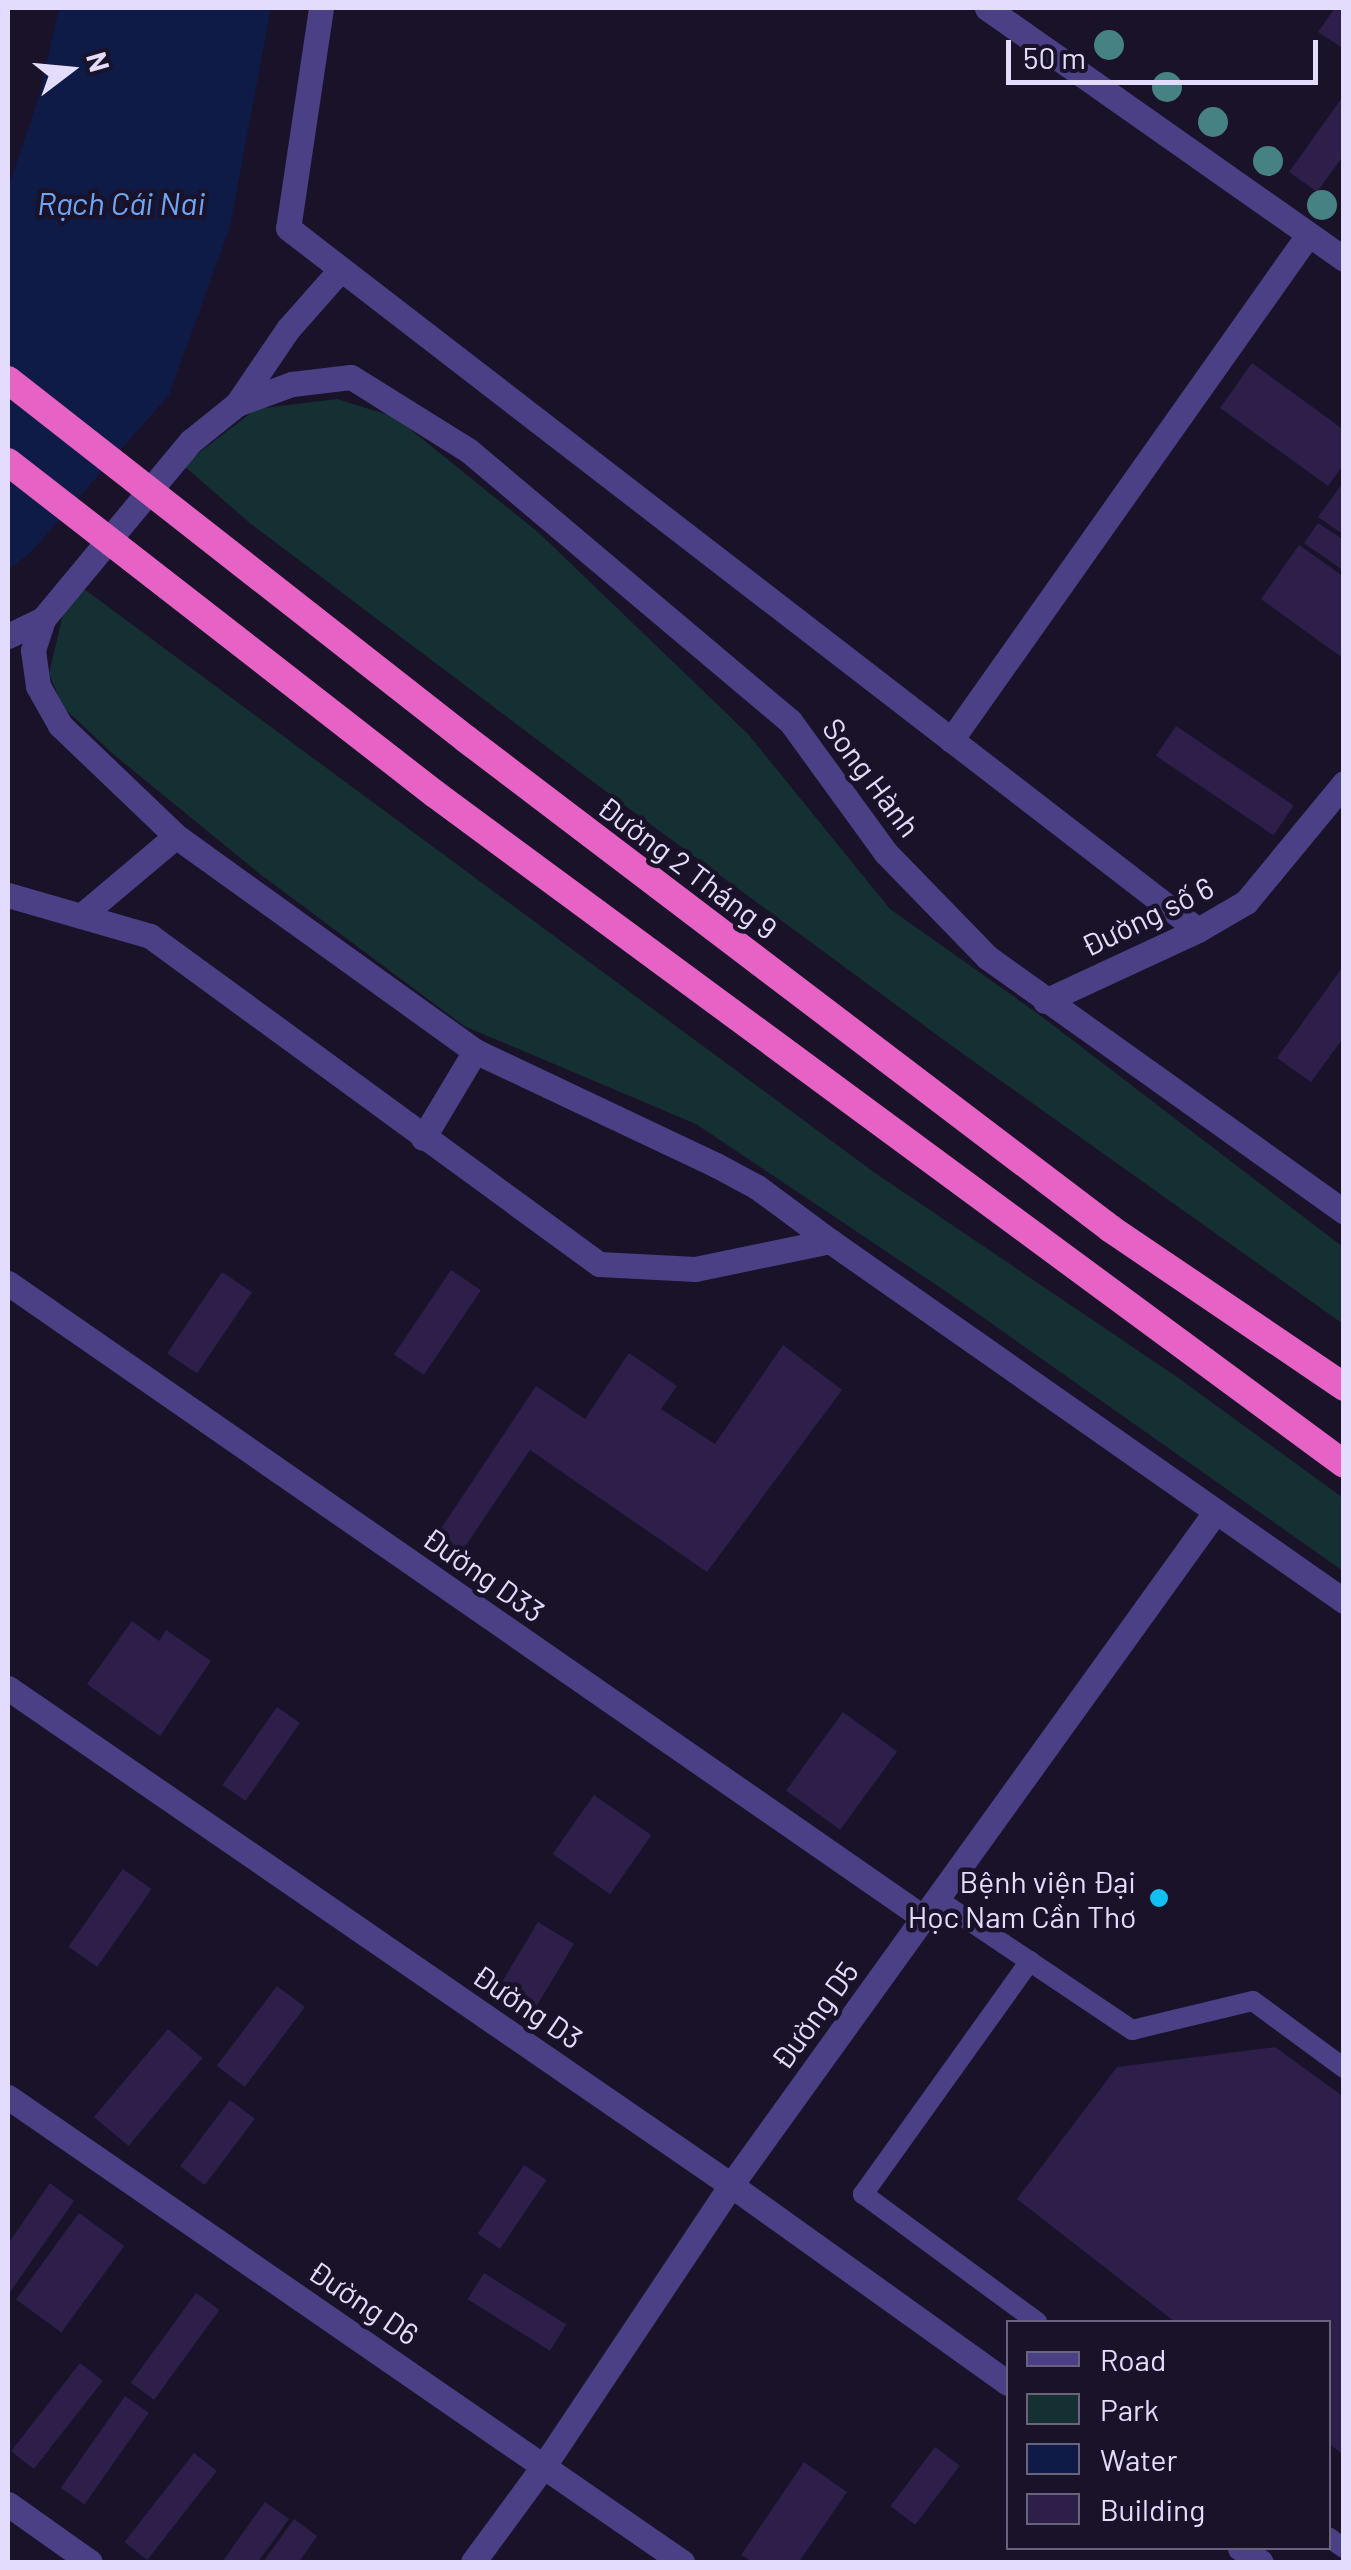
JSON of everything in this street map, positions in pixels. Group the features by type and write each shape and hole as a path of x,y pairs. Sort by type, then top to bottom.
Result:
{"highway":[{"name":"Đường 2 Tháng 9","path":"8,380 466,739 1111,1229 1344,1388"},
{"path":"8,462 435,794 1344,1464"}],"street":[{"path":"321,8 288,228 1198,930"},
{"path":"987,8 1344,259"},
{"path":"952,740 1308,234"},
{"path":"342,268 288,329 237,404 191,441 43,619 32,650 38,686 60,726 176,836 475,1051 744,1179 1344,1602"},
{"name":"Song Hành","path":"237,404 292,384 351,378 468,450 790,721 886,852 987,957 1344,1212"},
{"path":"8,636 43,619"},
{"name":"Đường số 6","path":"1045,1000 1198,930 1246,902 1344,784"},
{"path":"81,916 176,836"},
{"path":"8,895 150,936 599,1264 695,1269 830,1240"},
{"path":"423,1138 475,1051"},
{"name":"Đường D33","path":"8,1283 930,1908"},
{"name":"Đường D5","path":"473,2562 545,2464 731,2185 1216,1511"},
{"name":"Đường D3","path":"8,1688 731,2185 1006,2381"},
{"name":"Đường D6","path":"8,2097 682,2562"},
{"path":"8,2504 90,2562"}],"lane":[{"path":"930,1908 1030,1961 1132,2030 1253,2001 1344,2068"},
{"path":"1030,1961 863,2194 1034,2320"}],"green space":[{"path":"337,399 395,417 539,533 748,734 890,909 1037,1013 1343,1247 1343,1324 952,1046 604,790 251,524 183,465 256,409"},
{"path":"84,589 875,1173 1177,1377 1343,1498 1343,1571 944,1290 696,1124 464,1026 260,874 113,754 64,708 49,674 65,605"}],"water":[{"name":"Rạch Cái Nai","path":"59,8 271,8 230,227 169,395 30,553 8,570 8,188 38,100"}],"building":[{"path":"1335,8 1344,8 1344,49 1318,32"},
{"path":"1344,95 1344,155 1317,192 1289,172"},
{"path":"1252,363 1344,430 1344,464 1328,486 1220,408"},
{"path":"1344,481 1344,535 1318,517"},
{"path":"1318,523 1344,540 1344,571 1304,543"},
{"path":"1299,545 1344,577 1344,659 1261,599"},
{"path":"1176,726 1294,805 1274,835 1156,756"},
{"path":"1344,965 1344,1037 1311,1082 1277,1058"},
{"path":"451,1270 481,1290 424,1375 394,1355"},
{"path":"222,1272 252,1292 197,1373 167,1353"},
{"path":"783,1345 842,1390 707,1572 530,1450 461,1553 436,1536 536,1386 585,1419 629,1353 677,1386 661,1409 715,1444"},
{"path":"132,1621 159,1641 166,1630 211,1661 160,1736 87,1684"},
{"path":"277,1707 300,1723 245,1801 223,1785"},
{"path":"843,1712 897,1751 840,1830 786,1790"},
{"path":"594,1795 651,1835 610,1894 553,1854"},
{"path":"123,1869 152,1889 97,1967 69,1947"},
{"path":"538,1922 574,1944 535,2008 499,1986"},
{"path":"277,1986 305,2007 245,2087 217,2066"},
{"path":"168,2029 202,2058 129,2146 94,2117"},
{"path":"1275,2047 1344,2097 1344,2455 1331,2445 1331,2320 1172,2320 1017,2199 1117,2067"},
{"path":"230,2100 255,2119 205,2185 180,2166"},
{"path":"524,2165 546,2180 500,2249 478,2234"},
{"path":"50,2183 74,2201 10,2292 8,2244"},
{"path":"79,2213 124,2246 61,2332 16,2300"},
{"path":"484,2273 566,2324 550,2351 468,2299"},
{"path":"196,2293 219,2310 154,2400 131,2383"},
{"path":"80,2363 103,2381 34,2469 11,2451"},
{"path":"125,2396 149,2413 85,2504 61,2488"},
{"path":"935,2447 960,2466 915,2525 890,2506"},
{"path":"194,2453 217,2471 147,2560 124,2542"},
{"path":"804,2462 847,2492 799,2562 753,2562 741,2555"},
{"path":"265,2502 289,2519 258,2562 222,2562"},
{"path":"294,2519 317,2536 299,2562 263,2562"}],"place":[{"name":"Bệnh viện Đại Học Nam Cần Thơ","path":"1159,1898"}]}
